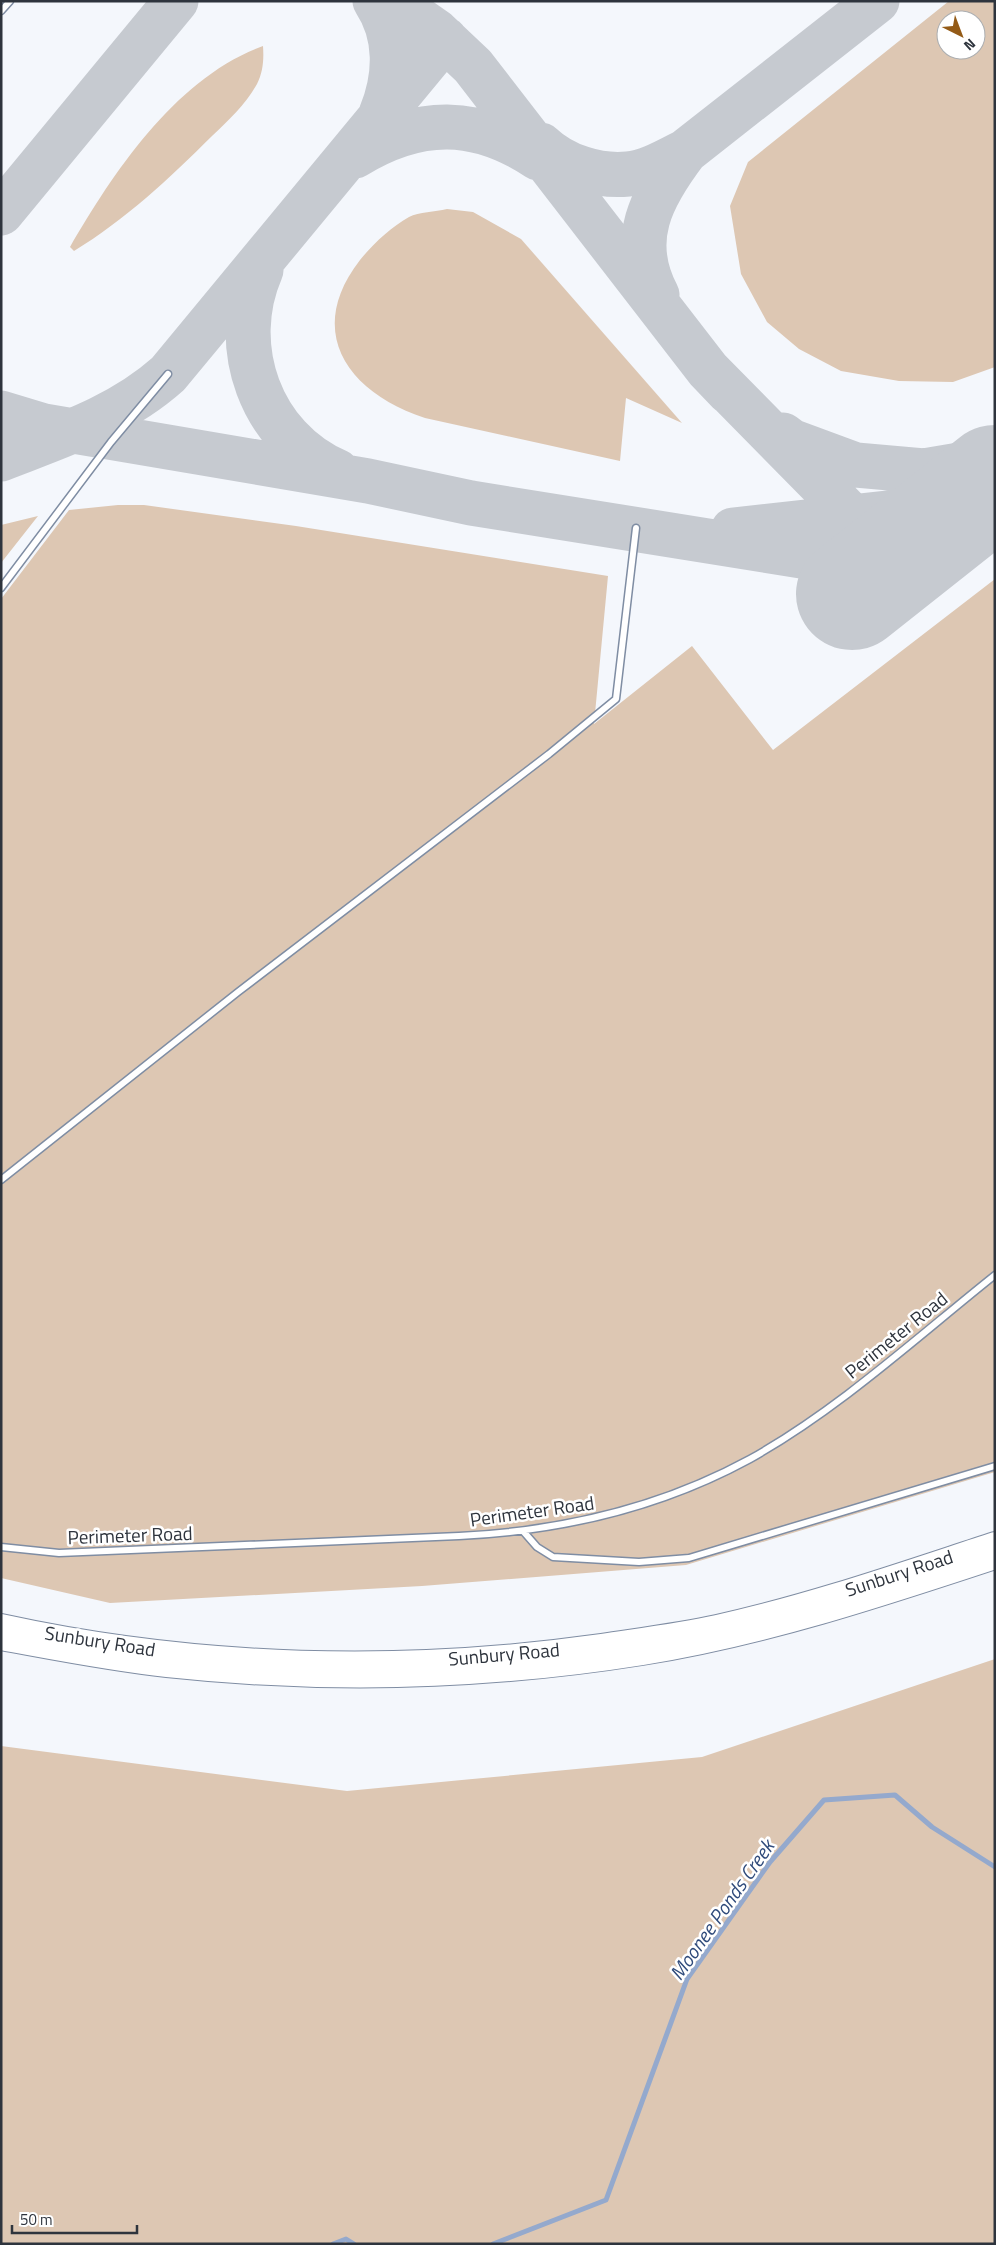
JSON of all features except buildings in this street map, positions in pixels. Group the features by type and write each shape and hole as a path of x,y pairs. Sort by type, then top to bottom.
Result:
{"main road":[{"name":"Sunbury Road","path":"1,1624 61,1637 133,1648 238,1657 317,1661 436,1660 523,1655 704,1627 775,1611 995,1542"},
{"name":"Sunbury Road","path":"1,1640 103,1659 252,1675 350,1678 440,1676 529,1670 644,1655 725,1638 820,1614 995,1559"}],"lane":[{"path":"1,11 10,1"},
{"path":"1,588 111,442 168,374"},
{"path":"1,1180 238,992 549,754 616,699 636,528"},
{"name":"Perimeter Road","path":"1,1547 58,1553 460,1536 523,1531 604,1516 654,1501 702,1482 749,1459 833,1404 995,1275"},
{"path":"523,1531 537,1547 553,1557 639,1562 689,1558 995,1466"}],"shaded area":[{"path":"949,1 995,1 995,367 953,382 899,381 841,371 799,349 767,322 741,274 730,206 748,162 936,11 936,60 986,60 986,10 938,10"},
{"path":"263,46 261,75 253,91 237,111 146,198 111,226 74,251 70,247 87,218 128,158 151,130 176,103 203,80 232,60"},
{"path":"447,209 473,212 521,239 682,423 626,398 620,461 425,418 398,407 374,393 356,376 343,357 336,335 336,312 344,286 365,254 396,226 413,215"},
{"path":"118,505 144,505 296,526 608,576 594,724 692,646 773,750 995,579 995,1472 686,1565 422,1586 110,1603 1,1578 1,599 69,510"},
{"path":"38,516 1,563 1,525"},
{"path":"995,1659 995,2244 1,2244 1,1746 347,1791 702,1757"}],"waterway":[{"name":"Moonee Ponds Creek","path":"493,2244 606,2200 687,1979 770,1862 824,1800 895,1795 932,1827 995,1867"},
{"name":"Moonee Ponds Creek","path":"333,2244 346,2239 354,2244"}],"taxiway":[{"path":"1,213 176,1"},
{"path":"375,1 388,28 392,57 390,86 381,114"},
{"path":"393,1 437,32 473,66 708,370 729,392"},
{"path":"541,145 560,159 593,172 628,174 658,165 686,151 877,1"},
{"path":"1,459 110,414 149,389 168,374 445,39"},
{"path":"355,156 379,143 402,134 447,127 470,129 492,135 538,158"},
{"path":"657,295 648,275 644,256 644,237 654,202 686,151"},
{"path":"261,270 252,299 248,329 250,358 258,387 271,413 288,437 311,457 338,472"},
{"path":"1,413 44,426 368,481 471,503 864,566 875,566 895,560 708,370"},
{"path":"783,435 791,441 856,465 924,471 995,459"},
{"path":"733,530 923,509 995,480"}],"runway":[{"path":"852,594 995,481"}]}
